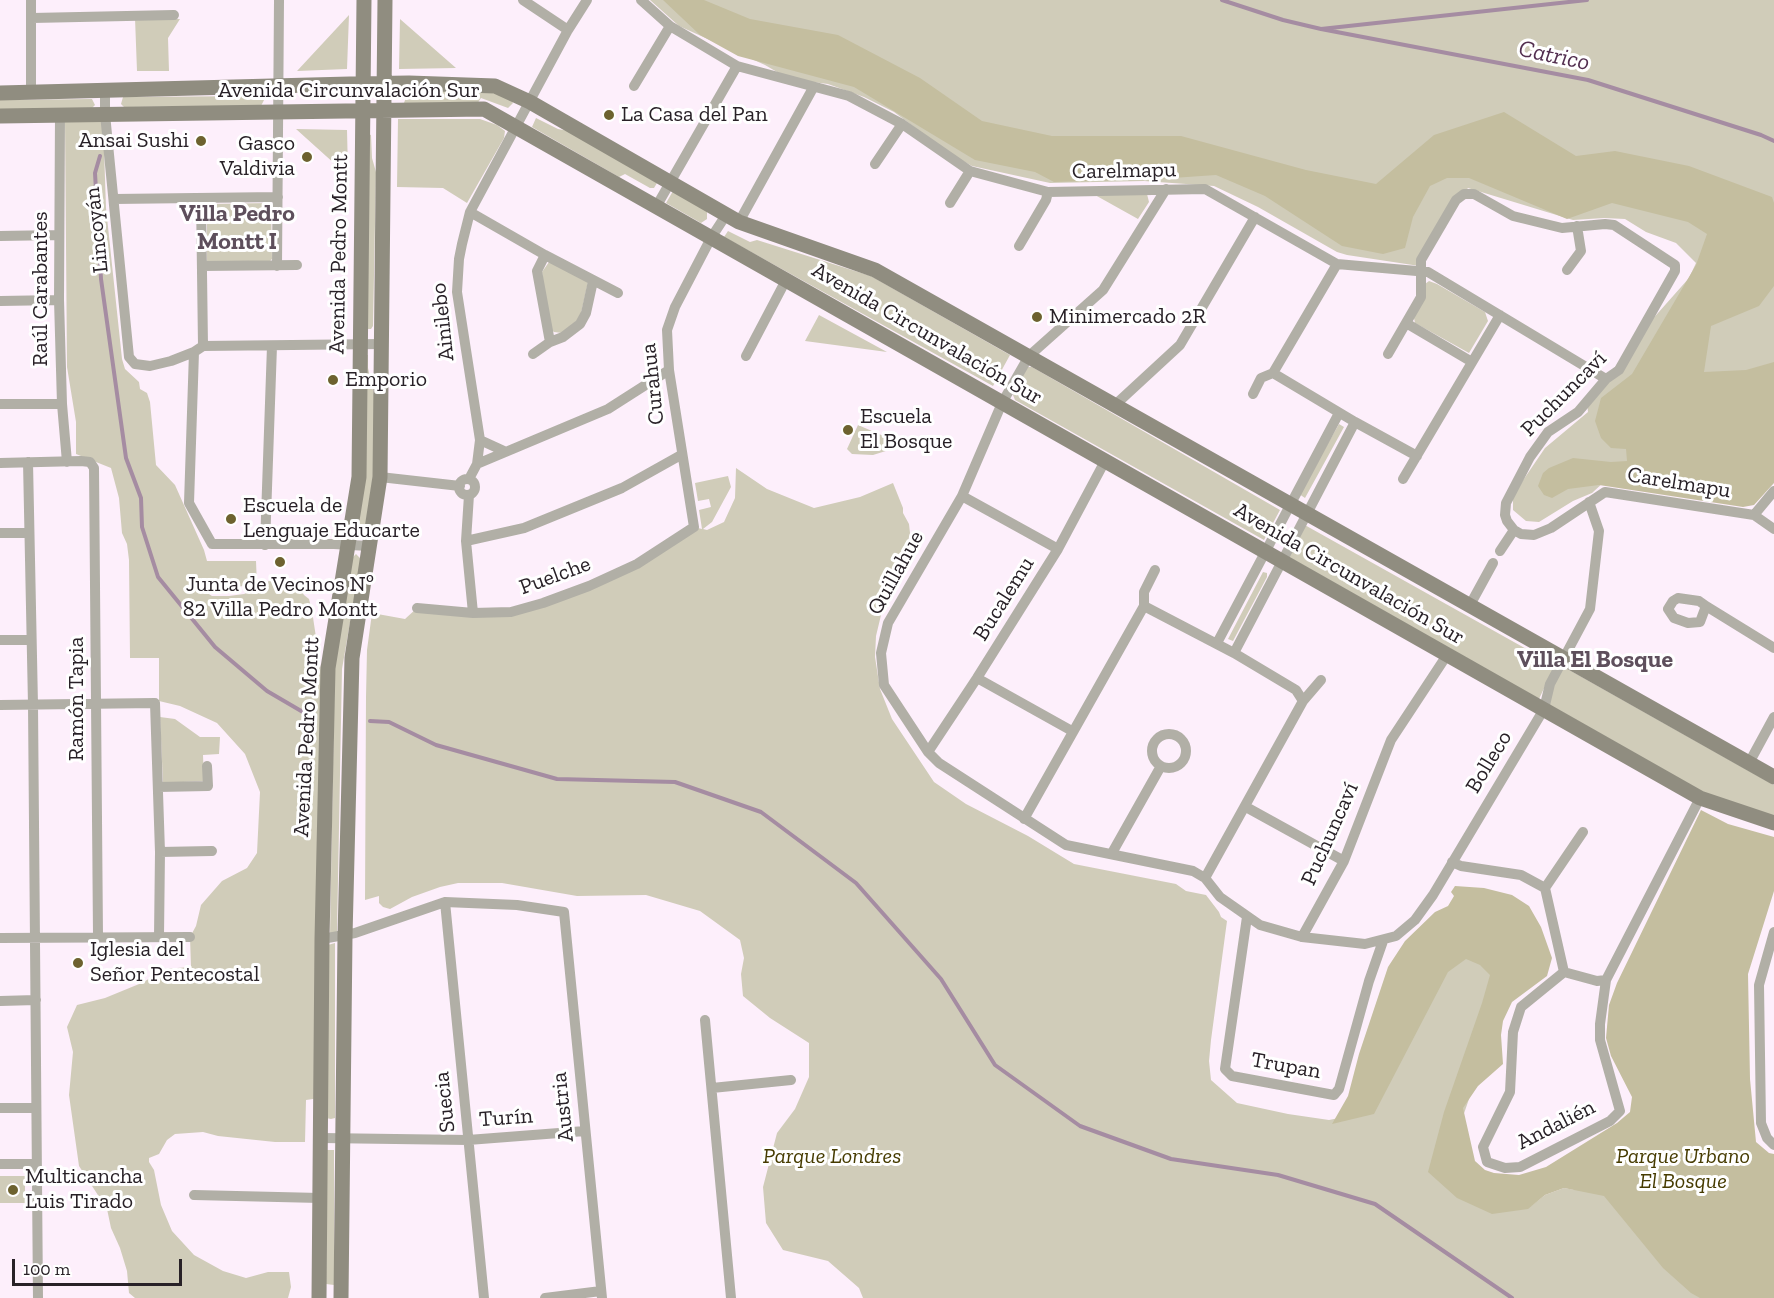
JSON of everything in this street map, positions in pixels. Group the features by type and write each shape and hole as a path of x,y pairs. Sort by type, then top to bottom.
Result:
{"main road":[{"name":"Avenida Pedro Montt","path":"319,1298 322,939 328,668 359,477 364,0"},
{"name":"Avenida Pedro Montt","path":"341,1298 345,936 352,658 380,477 385,0"},
{"name":"Avenida Circunvalación Sur","path":"0,93 278,85 495,86 530,102 733,218 875,270 1749,763 1772,772"},
{"name":"Avenida Circunvalación Sur","path":"0,116 484,109 1700,798 1774,823"}],"street":[{"path":"31,0 31,92"},
{"path":"278,266 279,0"},
{"path":"523,0 568,30"},
{"name":"Ainilebo","path":"464,483 477,464 480,440 457,292 459,259 470,212 568,30 587,0"},
{"name":"Carelmapu","path":"641,0 670,26 737,66 849,96 902,124 970,171 1048,192 1205,189 1337,264 1428,272 1606,379"},
{"path":"32,18 174,15"},
{"path":"634,86 670,26"},
{"path":"656,207 737,66"},
{"name":"Curahua","path":"694,527 669,370 667,330 675,307 711,238 733,218 813,88"},
{"name":"Lincoyán","path":"105,89 105,114 129,357 135,364 150,366 199,349"},
{"name":"Raúl Carabantes","path":"60,115 59,300 62,404 67,462"},
{"path":"875,164 902,124"},
{"path":"950,203 970,171"},
{"name":"Quillahue","path":"1166,189 1103,290 1029,356 1002,403 962,496 888,623 882,652 884,685 928,752 939,764 1066,845 1193,871 1205,878 1220,897 1260,925 1302,937"},
{"path":"1019,246 1046,200 1048,192"},
{"path":"1388,354 1421,297 1421,260 1456,200 1464,194 1474,194 1514,216 1562,228 1577,226 1581,251 1567,270"},
{"path":"114,199 278,197"},
{"path":"201,198 202,266 199,349 189,504 212,544 368,546"},
{"path":"470,212 618,293"},
{"path":"1115,405 1180,345 1255,217"},
{"name":"Puchuncaví","path":"1514,530 1505,515 1506,503 1530,457 1548,432 1587,404 1606,379 1620,370 1675,272 1675,265 1614,225 1577,226"},
{"path":"0,236 59,235"},
{"path":"545,255 537,271 550,342"},
{"path":"1253,394 1261,378 1273,373 1337,264"},
{"path":"202,266 297,265"},
{"path":"533,354 550,342 563,337 580,324 593,280"},
{"path":"746,356 786,280"},
{"path":"0,302 59,300"},
{"path":"1403,480 1500,315"},
{"path":"1406,322 1472,362"},
{"path":"199,349 381,344"},
{"path":"265,545 272,346"},
{"path":"477,464 608,409 669,370"},
{"path":"1273,373 1417,456"},
{"path":"0,404 62,404"},
{"path":"1217,643 1339,413"},
{"path":"1234,653 1355,422"},
{"path":"480,440 504,451"},
{"path":"466,541 524,528 622,488 681,455"},
{"name":"Bucalemu","path":"928,752 1058,549 1105,461"},
{"path":"28,462 33,705 35,1164 38,1298"},
{"path":"0,463 67,462"},
{"name":"Ramón Tapia","path":"67,462 90,462 94,468 98,936"},
{"path":"380,477 474,482 476,487 469,495 466,541 473,613"},
{"path":"1754,515 1774,491"},
{"name":"Carelmapu","path":"1514,530 1521,534 1534,535 1551,528 1605,492 1754,515 1774,529"},
{"path":"962,496 1058,549"},
{"name":"Bolleco","path":"1302,937 1365,944 1396,936 1415,920 1544,709 1550,684 1590,609 1599,531 1588,502"},
{"name":"Puelche","path":"417,608 473,613 511,612 562,597 637,564 694,527"},
{"path":"1500,550 1514,530"},
{"path":"0,533 29,533"},
{"path":"1470,605 1493,563"},
{"path":"1024,819 1072,730 1144,606 1143,592 1155,570"},
{"path":"1238,605 1254,614"},
{"path":"1144,606 1217,643 1296,690 1303,701"},
{"path":"1706,606 1774,648"},
{"path":"0,640 30,640"},
{"name":"Puchuncaví","path":"1302,937 1344,861 1391,740 1447,655"},
{"path":"977,678 1072,730"},
{"path":"1205,878 1303,701 1321,680"},
{"path":"0,705 154,703 160,852 159,936"},
{"path":"1749,763 1774,717"},
{"path":"158,787 208,786 207,766"},
{"path":"1112,853 1161,766"},
{"name":"Andalién","path":"1564,972 1521,1007 1513,1032 1510,1092 1483,1147 1487,1162 1505,1168 1520,1167 1610,1121 1620,1111 1600,1040 1606,981 1700,798"},
{"path":"1246,807 1344,861"},
{"path":"1583,832 1545,888 1564,972 1597,981 1606,981"},
{"path":"160,852 212,851"},
{"path":"1452,862 1521,875 1545,888"},
{"path":"322,939 345,936 445,902"},
{"name":"Austria","path":"445,902 517,905 564,912 602,1294"},
{"name":"Suecia","path":"445,902 484,1298"},
{"name":"Trupan","path":"1247,917 1225,1069 1232,1076 1334,1095 1339,1089 1369,981 1383,940"},
{"path":"1774,932 1759,985 1761,1123 1767,1138 1774,1145"},
{"path":"0,938 189,937"},
{"path":"0,1000 36,1000"},
{"path":"705,1020 731,1298"},
{"path":"712,1088 791,1080"},
{"path":"0,1108 36,1108"},
{"name":"Turín","path":"321,1138 468,1140 585,1131"},
{"path":"0,1164 35,1164"},
{"path":"194,1196 320,1198"},
{"path":"545,1298 602,1294"}],"green space":[{"path":"650,0 1774,0 1774,478 1604,482 1592,493 1573,501 1539,522 1526,521 1513,510 1513,495 1545,448 1588,412 1587,403 1650,322 1689,278 1696,263 1676,243 1646,232 1625,219 1573,220 1468,188 1426,248 1426,267 1347,255 1337,252 1258,207 1214,186 1144,181 1050,183 972,166 949,153 894,112 864,97 828,84 789,79 765,65 679,26"},
{"path":"663,0 704,0 750,19 838,35 920,78 982,121 1052,136 1181,136 1306,170 1376,184 1434,135 1504,112 1576,156 1615,151 1689,166 1772,197 1774,203 1774,286 1759,306 1711,326 1704,372 1746,370 1774,362 1774,483 1754,505 1743,507 1599,485 1568,489 1552,498 1544,495 1538,486 1543,473 1549,468 1573,458 1611,462 1627,461 1626,449 1611,448 1601,438 1595,421 1601,398 1632,374 1696,265 1707,234 1688,222 1612,203 1567,219 1469,178 1447,178 1430,186 1413,217 1405,248 1383,254 1342,246 1265,196 1216,175 1054,182 1035,172 975,160 854,87 738,56 700,35"},
{"path":"349,15 347,69 297,71"},
{"path":"135,18 180,19 168,38 169,71 137,71"},
{"path":"400,19 456,68 399,69"},
{"path":"431,90 486,90 511,99 513,103 508,108 481,98 477,104 407,107 404,103 406,97 428,95"},
{"path":"259,96 264,100 261,106 124,107 121,104 123,97"},
{"path":"92,99 95,105 91,109 0,109 0,100"},
{"path":"536,118 558,129 569,131 657,183 654,188 650,188 625,174 619,177 532,127"},
{"path":"398,119 480,119 497,125 505,131 504,138 467,203 443,188 397,187"},
{"path":"103,120 106,208 122,359 125,369 139,382 140,389 147,393 150,402 156,465 175,485 207,561 256,561 257,586 198,587 212,596 229,596 244,594 262,587 271,579 294,580 309,599 312,611 321,670 320,1098 306,1100 305,1142 275,1142 218,1136 203,1132 175,1134 167,1140 159,1154 149,1158 154,1170 161,1205 172,1231 194,1255 223,1271 246,1278 268,1272 289,1272 291,1287 288,1298 135,1298 129,1293 127,1271 111,1228 107,1209 79,1166 69,1095 73,1052 67,1027 77,1005 105,998 144,982 163,969 191,967 190,937 196,926 201,905 222,881 247,868 257,853 260,792 245,754 217,723 180,706 159,701 159,658 130,658 129,560 127,544 122,533 119,498 111,468 76,454 76,422 67,367 65,121"},
{"path":"296,129 347,130 348,172 346,174"},
{"path":"368,134 371,135 372,158 376,172 373,326 371,329 367,329"},
{"path":"673,191 707,210 707,219 701,223 666,203"},
{"path":"1147,194 1149,202 1138,219 1095,195"},
{"path":"271,203 272,259 269,262 207,264 207,204"},
{"path":"728,231 750,242 757,240 871,276 1010,355 993,386 724,237"},
{"path":"549,262 588,282 580,318 562,333 554,332 549,328 542,272"},
{"path":"1429,281 1485,312 1488,321 1469,353 1415,323 1414,318 1425,284"},
{"path":"819,315 887,352 805,341"},
{"path":"365,355 368,355 368,368 375,399 373,477 364,536 359,535 357,530"},
{"path":"1025,367 1032,367 1280,510 1264,540 1015,400 1011,390"},
{"path":"1339,424 1344,427 1305,498 1299,494"},
{"path":"858,425 893,440 889,450 873,455 852,454 847,449"},
{"name":"Parque Londres","path":"736,468 767,489 814,508 860,497 893,483 909,524 910,533 906,549 887,590 876,636 875,657 880,689 892,719 934,782 966,804 1028,836 1074,864 1176,884 1186,891 1206,895 1221,917 1227,921 1211,1040 1209,1061 1211,1080 1237,1103 1329,1120 1349,1116 1420,975 1504,930 1469,1099 1460,1125 1458,1159 1531,1206 1545,1195 1564,1188 1575,1190 1609,1169 1774,1298 863,1298 859,1288 828,1261 783,1250 766,1223 763,1187 777,1133 795,1109 809,1077 809,1043 770,1018 743,996 741,974 744,958 740,940 700,911 646,895 577,896 502,883 458,883 412,897 390,909 379,903 379,896 365,900 367,650 372,613 405,619 417,608 511,612 589,586 694,527 702,529 699,510 711,507 709,499 698,501 695,483 728,476 731,487 712,522 703,529 707,530 724,522 735,498"},
{"path":"1303,524 1555,665 1539,699 1287,556"},
{"path":"356,554 361,559 342,669 337,932 330,935 335,649 353,557"},
{"path":"1263,572 1267,573 1267,577 1233,641 1228,639"},
{"path":"1564,667 1774,785 1774,818 1705,793 1548,704 1553,685"},
{"path":"160,717 175,719 200,737 220,737 219,754 203,755 204,781 163,783"},
{"name":"Parque Urbano El Bosque","path":"1701,810 1728,824 1774,837 1774,891 1748,974 1750,1079 1756,1142 1769,1153 1774,1154 1774,1298 1700,1298 1691,1293 1663,1268 1604,1196 1564,1188 1545,1195 1528,1209 1492,1214 1457,1198 1428,1172 1444,1112 1490,975 1480,965 1466,959 1448,972 1374,1114 1332,1124 1348,1096 1359,1054 1388,967 1405,941 1435,912 1448,906 1454,896 1451,892 1455,886 1484,888 1512,895 1529,906 1541,927 1552,958 1547,976 1512,1002 1503,1021 1501,1035 1503,1064 1478,1086 1463,1108 1475,1161 1485,1170 1494,1173 1519,1175 1546,1167 1617,1123 1630,1112 1632,1097 1611,1056 1606,1038 1609,1005 1617,983"},
{"path":"335,943 335,1118 331,1119 326,1118 328,945"},
{"path":"327,1150 334,1150 334,1285 326,1284"},
{"name":"Multicancha Luis Tirado","path":"0,1176 25,1176 25,1203 0,1203"}],"waterway":[{"path":"1222,0 1283,20 1321,29 1587,0"},
{"name":"Catrico","path":"1321,29 1588,80 1774,141"},
{"path":"100,156 95,173 101,279 126,458 141,498 142,527 158,577 215,647 267,691 308,715"},
{"path":"370,721 389,722 436,745 557,779 675,782 761,812 856,883 941,979 995,1065 1080,1126 1171,1159 1278,1175 1375,1204 1512,1298"}],"place":[{"name":"La Casa del Pan","path":"609,115"},
{"name":"Ansai Sushi","path":"201,141"},
{"name":"Gasco Valdivia","path":"307,157"},
{"name":"Minimercado 2R","path":"1037,317"},
{"name":"Emporio","path":"333,380"},
{"name":"Escuela El Bosque","path":"848,430"},
{"name":"Escuela de Lenguaje Educarte","path":"231,519"},
{"name":"Junta de Vecinos Nº 82 Villa Pedro Montt","path":"280,562"},
{"name":"Iglesia del Señor Pentecostal","path":"78,963"},
{"name":"Multicancha Luis Tirado","path":"13,1190"}],"district":[{"name":"Villa Pedro Montt I","path":"237,228"},
{"name":"Villa El Bosque","path":"1595,660"}]}
